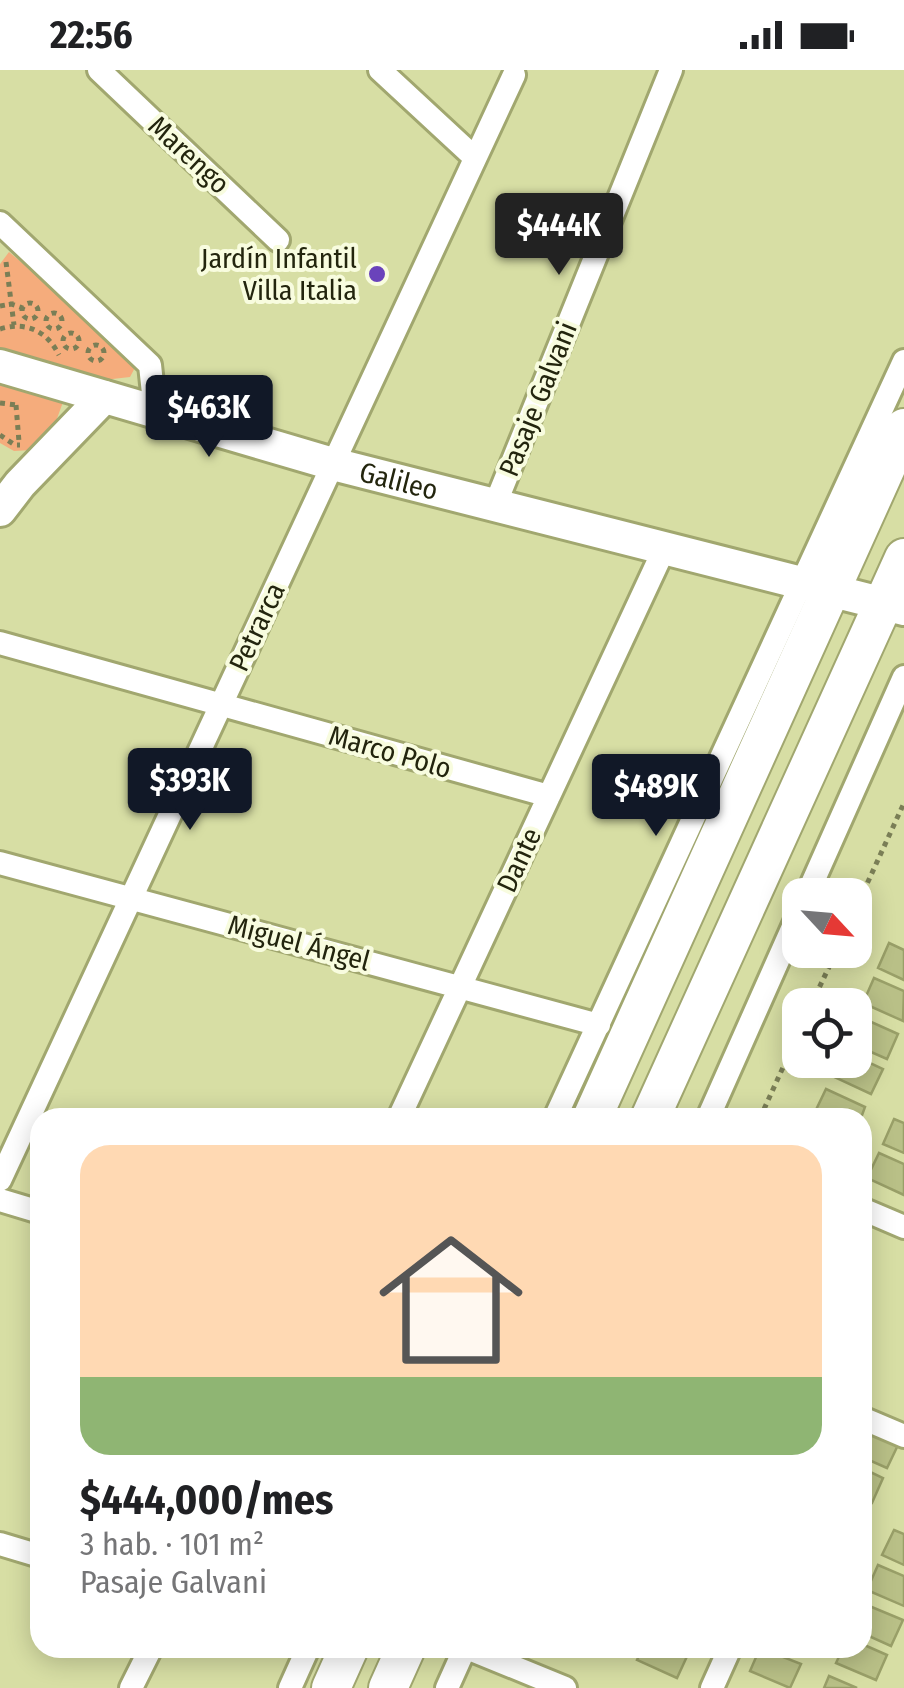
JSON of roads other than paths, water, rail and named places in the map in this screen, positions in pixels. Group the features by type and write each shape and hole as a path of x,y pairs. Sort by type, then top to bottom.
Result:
{"main road":[{"path":"596,1108 816,586 904,428"},
{"path":"655,1108 894,606 904,558"},
{"path":"331,1688 344,1658"},
{"path":"388,1688 402,1658"}],"street":[{"name":"Marengo","path":"99,70 278,240"},
{"path":"380,70 475,158"},
{"name":"Pasaje Galvani","path":"495,505 670,70"},
{"name":"Petrarca","path":"33,1108 514,75"},
{"path":"0,223 150,365 154,412"},
{"path":"560,1108 816,586 904,362"},
{"name":"Galileo","path":"0,366 332,464 894,606"},
{"path":"0,510 13,465 104,397"},
{"name":"Dante","path":"404,1108 665,548"},
{"name":"Marco Polo","path":"0,643 549,796"},
{"path":"815,878 904,677"},
{"name":"Miguel Ángel","path":"0,863 599,1025"},
{"path":"712,1108 782,952"},
{"name":"Petrarca","path":"0,1180 30,1115"},
{"path":"0,1200 30,1209"},
{"path":"872,1213 904,1227"},
{"path":"872,1422 904,1436"},
{"path":"0,1544 30,1553"},
{"path":"131,1688 146,1658"},
{"path":"290,1688 304,1658"},
{"path":"448,1688 462,1658"},
{"path":"491,1658 565,1688"},
{"path":"712,1688 726,1658"}],"place":[{"name":"Jardín Infantil Villa Italia","path":"377,274"}]}
